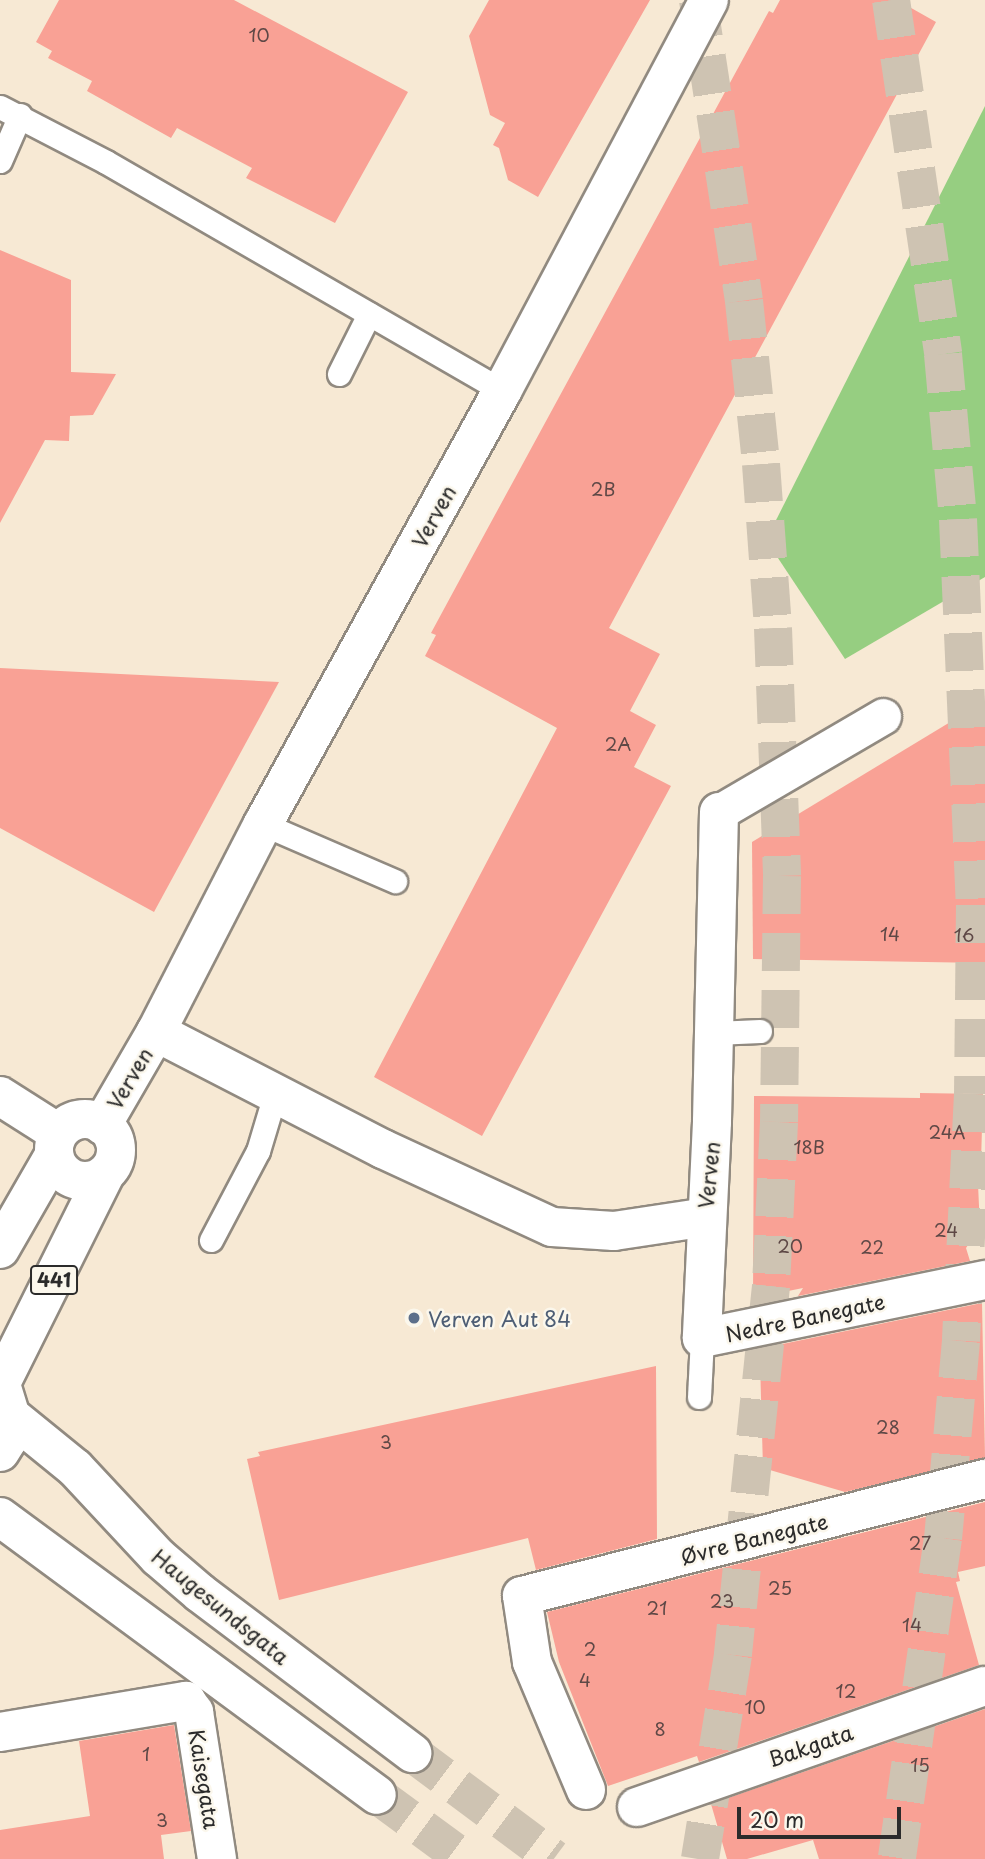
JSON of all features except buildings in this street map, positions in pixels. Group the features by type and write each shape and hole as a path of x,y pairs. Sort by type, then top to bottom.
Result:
{"street":[{"name":"Verven","path":"102,1125 156,1032 263,824 502,391 709,0"},
{"name":"Verven","path":"156,1032 276,1091 396,1156 552,1227 614,1231 707,1217 715,1033 719,812 883,716"},
{"path":"0,1096 56,1144 71,1178 86,1182 104,1176 116,1154 114,1138 102,1125 73,1121 56,1144 0,1249"},
{"name":"441","path":"0,1452 7,1441 4,1393 104,1176"},
{"name":"Nedre Banegate","path":"707,1217 702,1338 985,1280"},
{"name":"Haugesundsgata","path":"4,1393 158,1557 200,1593 412,1753"},
{"name":"Øvre Banegate","path":"586,1790 532,1662 522,1595 985,1479"},
{"path":"0,1517 377,1795"},
{"name":"Bakgata","path":"637,1807 985,1686"},
{"name":"Kaisegata","path":"0,1732 186,1701 194,1712 217,1859"}],"lane":[{"path":"0,161 10,111 502,391"},
{"path":"339,374 369,314"},
{"path":"263,824 395,881"},
{"path":"715,1033 760,1031"},
{"path":"211,1240 258,1151 276,1091"},
{"path":"699,1397 702,1338"}],"green space":[{"path":"985,106 985,577 845,659 766,540"}],"tunnel":[{"path":"698,0 744,301 761,464 773,628 782,876 779,1122 771,1286 733,1655 700,1859"},
{"path":"891,0 943,354 958,519 975,905 973,1094 961,1341 943,1538 897,1859"},
{"path":"412,1753 554,1859"},
{"path":"377,1795 464,1859"}],"place":[{"name":"Verven Aut 84","path":"414,1318"}]}
